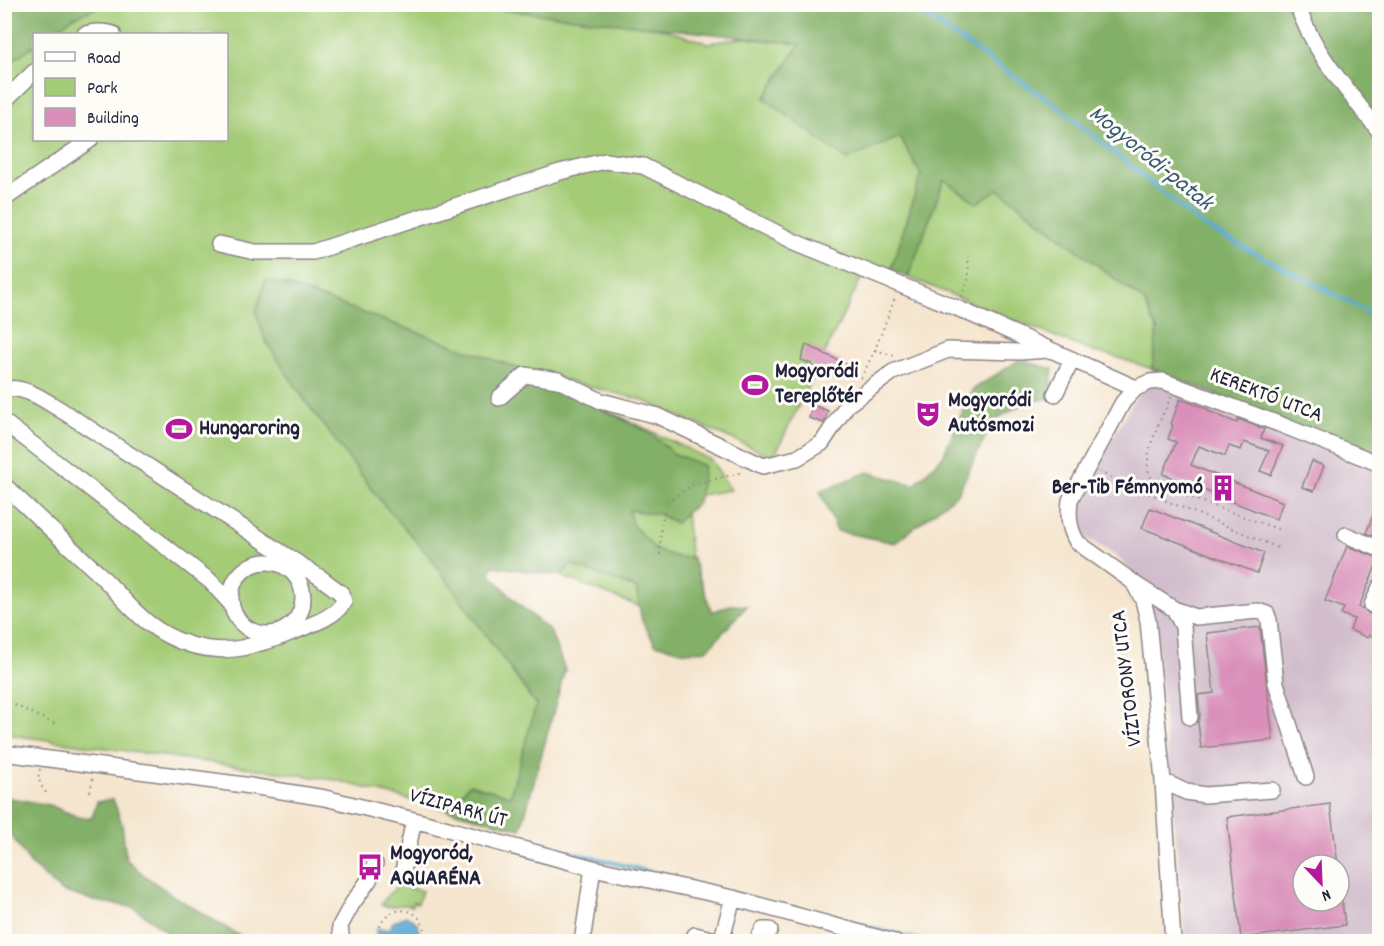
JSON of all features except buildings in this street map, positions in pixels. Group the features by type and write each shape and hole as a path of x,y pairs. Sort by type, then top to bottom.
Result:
{"street":[{"path":"1297,4 1302,20 1319,52 1380,132"},
{"path":"88,33 110,33"},
{"path":"4,101 33,73"},
{"path":"4,199 89,141"},
{"path":"219,244 255,252 313,252 560,172 605,161 643,166 795,242 957,308 1136,388"},
{"path":"499,398 525,375 558,380 601,401 658,416 763,466 797,458 822,443 847,405 893,372 948,350 1019,352 1051,350"},
{"path":"1055,394 1072,360"},
{"name":"KEREKTÓ UTCA","path":"1136,388 1150,382 1163,381 1380,464"},
{"path":"4,389 13,387 27,392 64,412 321,579 341,593 344,602 336,613 284,636 242,648 225,650 184,643 147,622 4,485"},
{"name":"VÍZTORONY UTCA","path":"1136,388 1123,402 1070,501 1068,513 1069,524 1077,542 1133,582 1143,600 1148,621 1163,781 1173,942"},
{"path":"4,422 210,581 231,604 243,625 253,631 265,634 277,633 288,628 297,620 304,597 302,585 296,575 282,564 264,561 252,564 242,571 235,581 231,592 231,604"},
{"path":"1346,535 1380,549"},
{"path":"1133,582 1174,609 1197,617 1258,611 1267,614 1276,683 1306,777"},
{"path":"1372,604 1380,587"},
{"path":"1174,609 1183,627 1190,717"},
{"name":"VÍZIPARK ÚT","path":"4,753 313,796 414,820 594,868 733,898 894,942"},
{"path":"1163,781 1186,792 1204,795 1272,790"},
{"path":"403,871 414,820"},
{"path":"354,940 340,926 351,904 369,880 375,864"},
{"path":"582,942 594,868"},
{"path":"695,935 722,941 733,898"},
{"path":"757,942 763,930 770,930"}],"path":[{"path":"957,308 969,278 968,256"},
{"path":"861,378 875,350 895,296 905,287"},
{"path":"1176,386 1158,426 1150,452 1147,466 1151,477 1161,487 1278,529"},
{"path":"1089,466 1281,549"},
{"path":"660,555 661,525 667,502 692,485 743,472"},
{"path":"4,700 55,724"},
{"path":"45,758 39,773 41,788 48,795"},
{"path":"380,927 387,915 402,910 410,912 417,915 429,942"},
{"path":"648,942 650,936"}],"shaded area":[{"path":"1152,369 1379,459 1379,941 1186,941 1155,628 1134,575 1121,560 1082,536 1074,521 1073,507"}],"green space":[{"path":"5,4 104,4 74,17 50,33 33,33 33,46 5,66"},
{"path":"461,4 660,28 708,43 744,38 801,44 765,98 900,137 922,175 891,270 869,269 859,283 775,454 769,455 642,400 521,369 711,460 731,490 700,495 686,511 697,629 471,541 450,545 556,671 521,829 335,780 5,734 5,5"},
{"path":"461,5 1379,5 1379,459 1152,369 1157,330 1144,301 998,189 977,203 944,180 908,277 891,270 921,175 900,137 847,160 764,98 800,44"},
{"path":"944,179 998,189 1144,301 1157,330 1152,369 1110,355 1093,352 908,277"},
{"path":"265,280 289,286 517,368 649,432 673,453 704,466 698,502 676,523 658,514 629,510 632,524 656,550 677,557 692,557 712,612 730,605 747,606 707,650 686,652 655,644 642,621 636,588 571,565 561,576 494,566 489,573 517,603 550,631 565,670 521,829 429,805 434,799 460,795 470,784 510,796 536,705 431,558 383,504 306,402 266,342 256,313"},
{"path":"1019,360 1053,369 1049,398 1024,403 993,421 958,493 895,543 837,531 820,491 868,472 914,485 943,456 972,390"},
{"path":"4,797 49,805 78,817 92,818 97,802 113,799 122,824 126,859 172,895 248,941 175,941 165,930 133,907 95,901 61,891 30,863 5,826"},
{"path":"399,885 422,891 418,903 413,902 412,906 381,905 387,896"}],"water":[{"path":"406,916 417,923 423,941 377,941 376,929 389,929 393,922"}],"waterway":[{"name":"Mogyoródi-patak","path":"908,4 1056,105 1203,226 1361,308 1380,323"},
{"path":"554,848 667,876"},
{"path":"837,919 928,942"}],"place":[{"name":"Mogyoródi Tereplőtér","path":"755,385"},
{"name":"Mogyoródi Autósmozi","path":"928,414"},
{"name":"Hungaroring","path":"179,429"},
{"name":"Ber-Tib Fémnyomó","path":"1223,488"},
{"name":"Mogyoród, AQUARÉNA","path":"370,867"}]}
